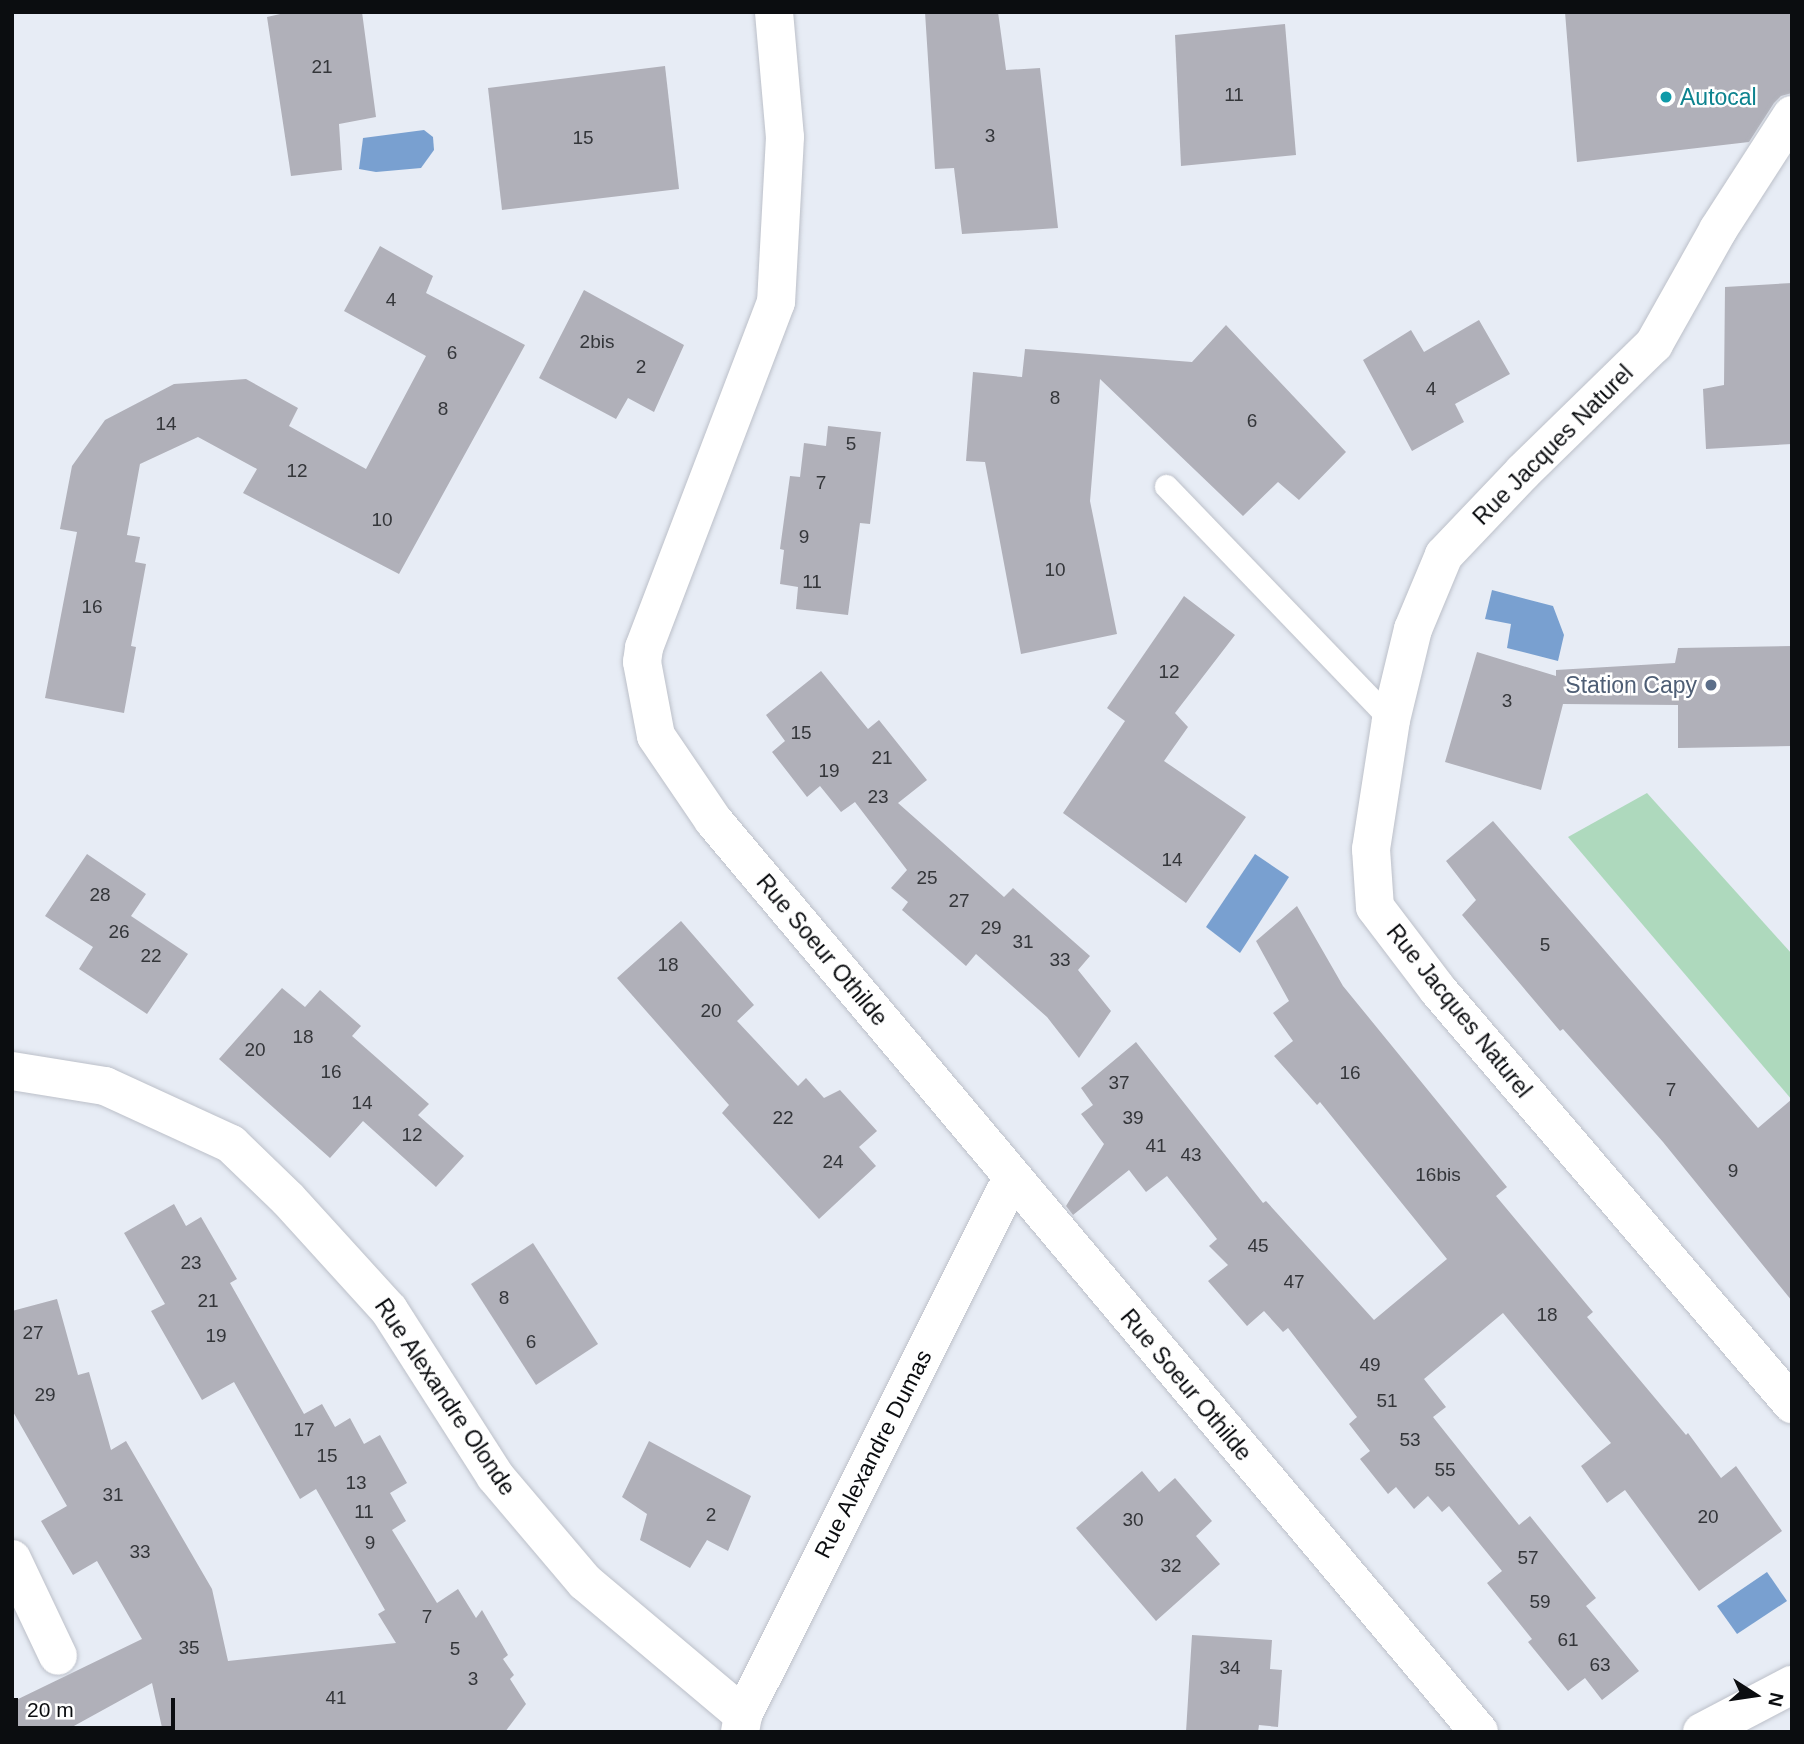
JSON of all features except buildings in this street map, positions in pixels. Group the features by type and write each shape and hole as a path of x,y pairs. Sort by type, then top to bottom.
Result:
{"street":[{"name":"Rue Soeur Othilde","path":"774,12 785,137 776,302 643,648 642,662 656,736 713,820 1479,1732"},
{"name":"Rue Jacques Naturel","path":"1792,115 1718,230 1654,344 1522,472 1444,555 1413,629 1391,720 1371,849 1375,907 1438,990 1792,1404"},
{"name":"Rue Alexandre Olonde","path":"12,1072 105,1086 230,1144 288,1199 389,1310 495,1476 585,1582 742,1723"},
{"name":"Rue Alexandre Dumas","path":"742,1723 1012,1178"},
{"path":"12,1559 58,1656"},
{"path":"1702,1732 1792,1685"}],"lane":[{"path":"1166,486 1391,720"}],"green space":[{"path":"1647,793 1792,954 1792,1100 1568,837"}],"water":[{"path":"424,130 433,137 434,150 421,168 376,172 359,169 363,138"},
{"path":"1492,590 1553,606 1564,635 1558,661 1507,648 1511,624 1485,619"},
{"path":"1255,854 1289,877 1240,953 1206,927"},
{"path":"1767,1572 1787,1601 1737,1634 1717,1606"}],"place":[{"name":"Autocal","path":"1666,97"},
{"name":"Station Capy","path":"1711,685"}]}
